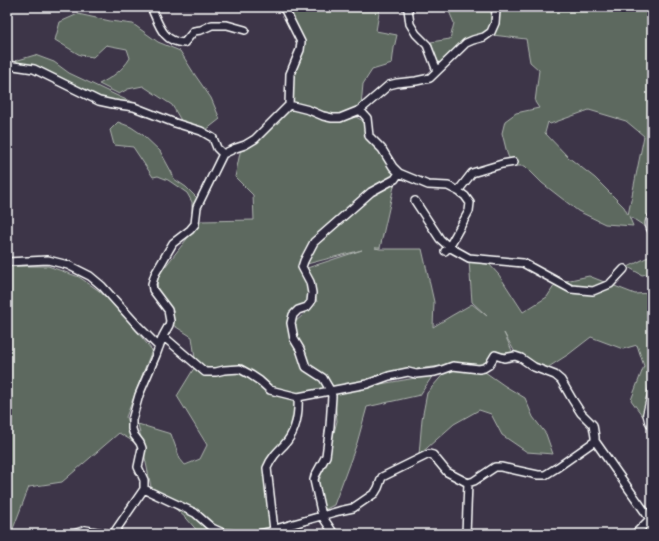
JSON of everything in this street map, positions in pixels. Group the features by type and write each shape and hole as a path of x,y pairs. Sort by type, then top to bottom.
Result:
{"street":[{"path":"151,7 162,32 178,43 184,43 194,31 201,30 212,25 227,25 245,30"},
{"path":"113,534 144,489 144,480 138,467 142,448 134,435 132,420 139,395 163,336 170,325 168,310 152,290 155,274 172,243 190,230 195,224 197,207 224,154 236,148 245,146 255,139 289,105 290,74 300,50 301,42 285,10 281,7"},
{"path":"406,7 408,9 410,24 416,34 427,45 437,71"},
{"path":"289,105 309,110 323,116 340,118 360,110 388,85 397,82 416,81 430,78 466,43 484,37 490,32 495,23 496,10 499,7"},
{"path":"7,65 34,69 99,101 134,106 175,123 201,131 213,138 217,148 224,154"},
{"path":"360,110 367,118 369,136 382,149 393,167 399,173 428,185 448,186 465,196 470,203 469,210 447,249"},
{"path":"458,191 472,173 514,162"},
{"path":"334,534 322,516 314,480 326,456 332,396 323,378 306,367 300,348 294,339 291,323 293,315 298,310 307,307 311,302 312,293 310,282 302,267 314,242 371,192 395,179 399,173"},
{"path":"415,201 447,249 469,258 523,262 572,289 593,291 610,284 624,269"},
{"path":"7,262 48,260 68,265 90,276 102,286 159,347"},
{"path":"163,336 205,372 240,369 260,381 270,390 298,397 367,384 389,376 408,372 416,374 434,372 453,366 479,369 484,368 489,365 495,355 504,358 515,356 521,358 534,367 555,375 561,380 581,413 593,425 596,436 595,441 650,519 635,534"},
{"path":"274,530 267,468 269,461 286,443 297,421 298,397"},
{"path":"259,534 353,508 375,493 382,477 429,454 434,455 447,472 468,483 501,466 538,476 545,475 595,441"},
{"path":"466,534 468,483"},
{"path":"144,489 195,512 212,528 223,533 233,534"},
{"path":"283,527 289,534"}],"lane":[{"path":"652,214 647,220 647,225 652,234"},
{"path":"652,384 645,414 646,422 652,430"},
{"path":"68,534 85,528 113,534"}],"shaded area":[{"path":"288,7 380,7 376,31 397,35 392,64 372,70 363,84 361,106 341,115 327,115 293,102 293,73 304,50 291,9"},
{"path":"415,7 652,7 652,231 629,216 633,226 605,224 578,211 542,183 525,166 512,166 502,133 505,121 516,113 539,108 535,102 539,70 530,62 526,39 484,34 466,39 440,64 436,59 431,42 450,39 454,23 448,9 431,11","holes":["589,110 626,121 644,136 628,215 624,207 595,178 568,157 545,133 548,122 550,124"]},
{"path":"78,14 133,24 158,42 180,51 211,98 220,119 206,130 183,124 172,105 143,86 128,89 119,94 99,84 116,73 130,58 127,49 106,45 93,57 80,55 55,40 60,22"},
{"path":"35,55 54,62 69,73 140,105 140,107 97,97 15,64 15,61"},
{"path":"290,106 331,122 356,117 365,122 369,139 397,173 380,248 375,248 422,249 434,302 433,327 472,304 487,316 472,302 469,261 489,264 499,275 523,312 547,297 556,283 589,276 635,294 651,293 648,274 642,275 628,267 652,255 652,426 647,422 631,400 644,366 637,345 623,349 591,337 569,354 547,368 516,354 504,333 513,353 493,353 487,363 480,365 458,364 407,370 365,381 331,387 326,375 308,366 293,324 317,302 307,268 362,250 299,266 311,298 305,304 289,314 291,340 304,368 322,379 325,388 298,397 293,429 266,467 263,477 267,468 274,529 287,532 288,534 200,534 187,519 151,487 138,424 171,434 180,459 185,465 200,459 207,445 177,396 196,365 192,337 173,325 173,311 158,293 157,277 201,221 254,220 253,195 235,177 241,148 255,143"},
{"path":"118,122 131,127 143,135 160,151 174,179 186,187 198,199 192,213 192,202 187,193 168,180 158,176 153,177 133,147 114,145 110,130"},
{"path":"48,266 79,277 98,290 116,306 152,350 126,417 134,442 119,433 62,482 29,487 11,534 7,533 7,267"},
{"path":"463,369 485,372 525,398 533,417 546,434 553,454 527,452 502,435 491,414 479,410 454,424 419,455 422,419 427,393 445,372"},
{"path":"433,375 420,395 367,407 357,443 334,505 324,510 319,481 328,456 337,421 334,392"}]}
